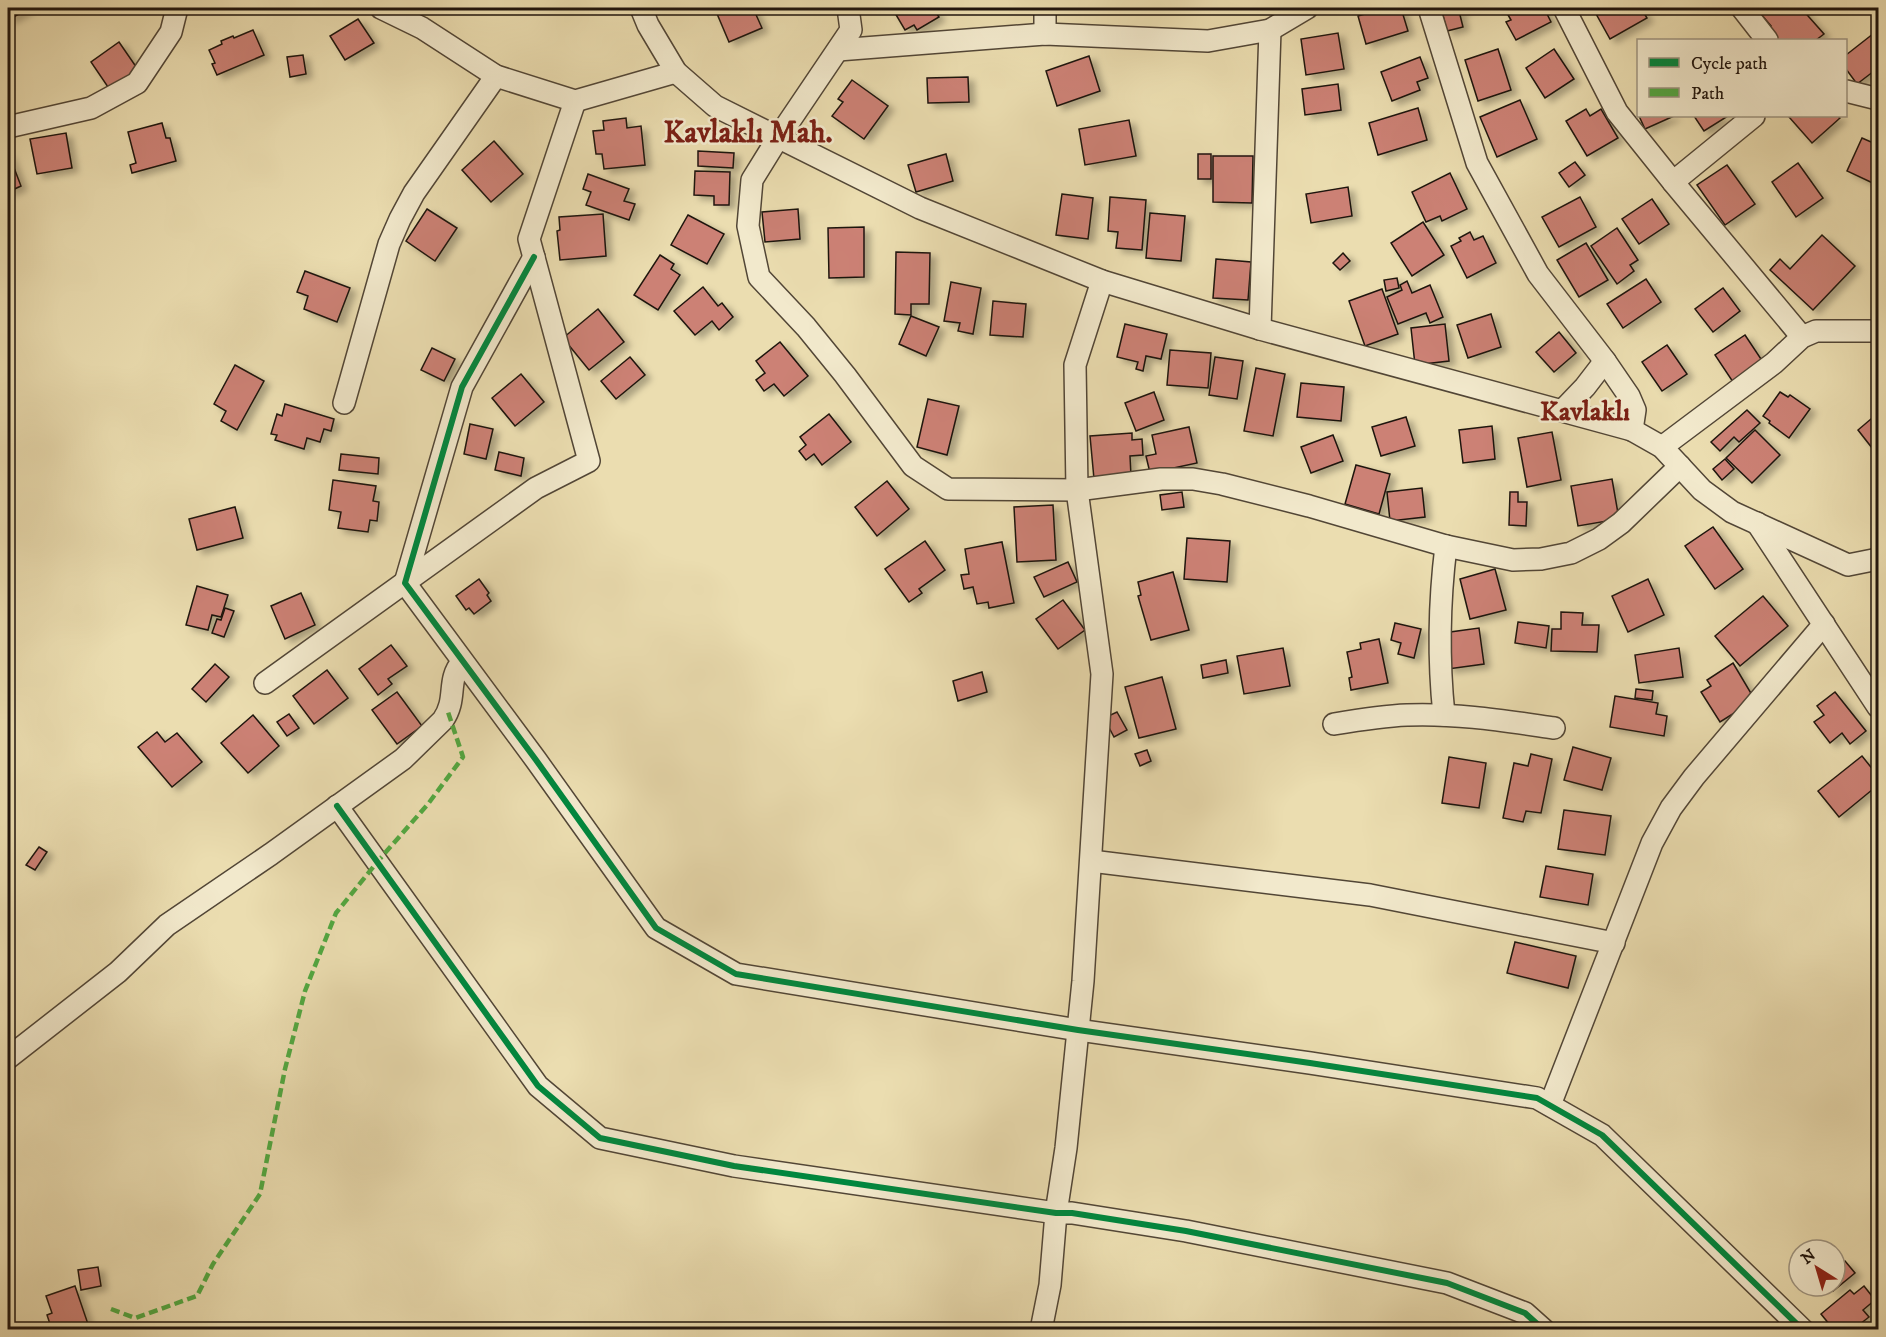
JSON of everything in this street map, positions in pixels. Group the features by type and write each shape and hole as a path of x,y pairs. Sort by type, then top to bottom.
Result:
{"street":[{"path":"8,127 91,108 137,83 171,32 177,8"},
{"path":"381,8 422,28 496,76 575,101 676,72"},
{"path":"641,8 648,25 676,72 715,106 920,208 1102,281 1260,329 1632,430 1662,447 1702,490 1732,512 1848,564 1878,559"},
{"path":"848,8 851,30 752,180 748,226 759,277 806,327 839,367 913,466 948,489 1077,490 1161,479 1193,479 1222,484 1309,507 1446,546 1513,560 1541,560 1570,553 1599,539 1621,523 1680,466"},
{"path":"1045,8 1045,34"},
{"path":"838,50 1045,34 1208,41 1270,30 1307,8"},
{"path":"1429,8 1477,163 1538,274 1629,396 1635,410 1632,430"},
{"path":"1564,8 1617,112 1673,183 1802,337"},
{"path":"1742,8 1766,39"},
{"path":"1260,329 1270,30"},
{"path":"344,403 389,244 400,219 414,194 496,76"},
{"path":"1847,91 1878,99"},
{"path":"265,683 536,489 589,461 529,239 575,101"},
{"path":"1673,183 1753,117"},
{"path":"405,583 462,387 534,257"},
{"path":"1041,1329 1050,1285 1056,1213 1066,1148 1083,981 1102,674 1077,490 1076,365 1102,281"},
{"path":"1662,447 1774,363 1802,337 1816,331 1878,331"},
{"path":"1562,411 1605,361"},
{"path":"1757,523 1878,707"},
{"path":"1444,715 1439,623 1446,546"},
{"path":"405,583 536,760 656,928 736,974 1078,1030 1537,1098 1602,1135 1803,1329"},
{"path":"1550,1105 1652,843 1671,808 1694,777 1824,624"},
{"path":"8,1058 118,972 167,925 403,759 443,720 452,704 454,674 462,662"},
{"path":"1334,724 1370,718 1444,715 1554,728"},
{"path":"337,806 538,1086 600,1138 734,1166 1186,1230 1448,1283 1525,1313 1544,1329"},
{"path":"1091,861 1370,895 1614,943"}],"building":[{"path":"8,8 30,8 8,20"},
{"path":"753,8 762,28 729,42 715,9"},
{"path":"892,8 933,8 939,17 917,30 914,25 905,30"},
{"path":"1385,8 1401,8 1408,31 1366,44 1358,16"},
{"path":"1441,8 1468,8 1459,11 1463,27 1447,31"},
{"path":"1504,8 1544,8 1551,22 1516,40 1506,22 1511,20"},
{"path":"1602,8 1641,8 1647,18 1610,39 1595,12"},
{"path":"1767,8 1801,8 1824,34 1817,39 1775,39 1767,29 1771,26 1760,13"},
{"path":"358,19 374,43 345,60 330,36"},
{"path":"253,30 264,55 217,75 209,50 222,44 221,41"},
{"path":"1878,30 1878,68 1857,84 1847,70 1847,54"},
{"path":"1338,33 1344,69 1306,75 1301,39"},
{"path":"119,42 139,71 110,90 91,62"},
{"path":"1498,49 1511,90 1478,101 1465,60"},
{"path":"1554,49 1574,79 1545,98 1526,68"},
{"path":"303,55 306,74 290,77 287,57"},
{"path":"1089,56 1100,91 1057,106 1046,71"},
{"path":"1420,57 1428,78 1417,82 1420,90 1392,101 1381,72"},
{"path":"968,77 969,102 928,103 927,78"},
{"path":"852,80 888,106 864,139 832,116 843,102 838,99"},
{"path":"1338,84 1341,110 1305,115 1302,89"},
{"path":"1520,100 1537,139 1497,157 1480,117"},
{"path":"1418,108 1427,140 1378,155 1369,123"},
{"path":"1586,109 1590,116 1601,109 1618,138 1587,156 1566,121"},
{"path":"1639,117 1672,117 1645,129"},
{"path":"1695,117 1726,117 1704,131"},
{"path":"1789,117 1840,118 1812,143"},
{"path":"626,118 627,128 641,126 645,165 604,169 602,154 596,154 593,131 604,130 603,121"},
{"path":"1129,120 1136,156 1085,165 1079,129"},
{"path":"162,123 166,138 170,138 176,161 132,173 130,165 136,163 128,132"},
{"path":"66,133 72,168 37,174 30,139"},
{"path":"1862,138 1878,145 1877,185 1847,171"},
{"path":"494,141 523,174 491,202 462,170"},
{"path":"698,151 734,153 733,168 698,166"},
{"path":"8,152 21,186 8,192"},
{"path":"946,154 953,181 916,192 908,165"},
{"path":"1198,154 1211,154 1211,179 1198,179"},
{"path":"1213,156 1253,156 1252,203 1213,202"},
{"path":"1575,162 1585,175 1569,187 1559,173"},
{"path":"1798,163 1823,198 1796,217 1772,182"},
{"path":"1727,165 1755,204 1725,225 1697,185"},
{"path":"695,171 730,172 729,205 714,205 714,196 694,195"},
{"path":"1450,173 1467,209 1442,221 1440,216 1426,222 1412,192"},
{"path":"588,174 629,189 624,201 635,204 629,220 586,205 591,192 583,189"},
{"path":"1348,187 1352,216 1311,223 1306,194"},
{"path":"1062,194 1093,198 1088,239 1056,235"},
{"path":"1110,197 1146,200 1142,250 1116,248 1118,232 1108,231"},
{"path":"1580,197 1596,227 1559,247 1542,217"},
{"path":"1652,199 1669,224 1639,244 1622,219"},
{"path":"427,209 457,228 435,261 406,241"},
{"path":"798,209 800,239 765,242 762,212"},
{"path":"1150,213 1185,216 1181,261 1146,258"},
{"path":"603,214 606,256 560,260 557,231 560,230 559,217"},
{"path":"688,215 724,234 707,264 671,245"},
{"path":"1423,222 1444,255 1412,276 1391,243"},
{"path":"864,227 864,277 829,278 828,228"},
{"path":"1617,228 1638,260 1630,265 1634,271 1617,284 1591,246"},
{"path":"1470,232 1474,240 1483,236 1496,263 1467,278 1451,246 1461,241 1459,238"},
{"path":"1822,235 1855,266 1813,310 1770,270 1780,259 1790,269"},
{"path":"1586,243 1608,280 1579,297 1557,260"},
{"path":"896,252 930,253 929,304 911,304 911,315 895,314"},
{"path":"1343,253 1350,261 1340,270 1333,263"},
{"path":"660,255 674,264 671,269 680,275 658,310 634,295"},
{"path":"1216,259 1251,262 1248,300 1213,298"},
{"path":"305,271 350,288 337,322 304,309 308,296 297,292"},
{"path":"1397,278 1399,288 1386,291 1384,280"},
{"path":"1646,279 1661,302 1623,328 1607,304"},
{"path":"1407,281 1412,293 1430,285 1443,317 1430,323 1426,313 1398,324 1387,297 1402,290 1400,285"},
{"path":"951,282 981,288 973,334 958,331 960,323 944,321"},
{"path":"703,287 718,306 722,303 733,317 719,330 712,321 695,335 674,311"},
{"path":"1723,288 1740,311 1713,332 1695,309"},
{"path":"1382,289 1398,334 1365,346 1349,301"},
{"path":"993,301 1026,304 1023,337 990,335"},
{"path":"598,309 624,342 589,370 563,338"},
{"path":"1491,314 1501,347 1468,358 1457,325"},
{"path":"911,316 939,327 926,356 899,344"},
{"path":"1125,324 1167,334 1161,359 1146,356 1143,371 1136,369 1138,362 1117,357"},
{"path":"1445,324 1449,361 1415,365 1411,328"},
{"path":"1559,332 1576,353 1554,372 1536,352"},
{"path":"1745,335 1763,362 1733,382 1715,355"},
{"path":"780,342 808,376 784,396 774,384 764,391 756,380 765,373 756,361"},
{"path":"1667,345 1687,374 1662,391 1642,362"},
{"path":"432,348 455,359 444,381 421,370"},
{"path":"1170,350 1211,353 1208,388 1167,385"},
{"path":"630,357 645,375 616,399 601,381"},
{"path":"1215,357 1243,361 1237,399 1209,395"},
{"path":"235,365 264,381 237,430 221,421 226,411 214,404"},
{"path":"1256,368 1285,374 1273,436 1244,431"},
{"path":"521,374 544,402 515,426 492,398"},
{"path":"1301,383 1344,387 1341,421 1297,417"},
{"path":"1154,392 1164,420 1136,431 1125,403"},
{"path":"1780,392 1788,397 1790,395 1810,409 1789,438 1763,416"},
{"path":"928,399 959,406 947,455 917,447"},
{"path":"285,404 334,419 331,431 324,429 320,442 307,438 304,449 275,440 277,435 271,434 277,414 282,416"},
{"path":"1747,410 1760,423 1739,442 1734,437 1720,451 1711,442"},
{"path":"1878,413 1878,451 1876,453 1858,430"},
{"path":"829,414 851,442 822,465 814,454 806,460 799,451 806,445 800,437"},
{"path":"1406,417 1415,446 1381,456 1372,427"},
{"path":"470,424 493,429 486,459 464,454"},
{"path":"1492,426 1495,459 1463,463 1459,430"},
{"path":"1189,427 1197,463 1150,473 1146,456 1156,454 1152,435"},
{"path":"1755,430 1780,455 1752,483 1726,458"},
{"path":"1552,432 1561,480 1527,487 1518,438"},
{"path":"1132,433 1132,440 1142,439 1143,455 1130,456 1131,476 1094,479 1090,436"},
{"path":"1333,435 1343,461 1311,473 1301,447"},
{"path":"499,452 524,458 521,476 495,470"},
{"path":"341,454 379,458 378,474 339,470"},
{"path":"1725,459 1734,469 1722,480 1713,469"},
{"path":"1356,465 1390,474 1379,514 1345,504"},
{"path":"1612,479 1619,519 1578,526 1571,486"},
{"path":"333,480 376,486 373,501 379,502 377,521 370,520 368,532 338,528 341,512 329,510"},
{"path":"887,481 909,509 877,536 855,507"},
{"path":"1422,488 1425,517 1390,521 1387,492"},
{"path":"1182,492 1184,507 1162,510 1160,495"},
{"path":"1510,492 1518,492 1518,502 1527,502 1526,526 1509,525"},
{"path":"1053,505 1056,560 1017,562 1014,507"},
{"path":"235,507 243,538 197,550 189,519"},
{"path":"1713,527 1743,569 1715,589 1685,546"},
{"path":"1187,538 1230,541 1227,582 1184,579"},
{"path":"925,541 945,570 919,589 922,593 909,602 885,569"},
{"path":"1002,542 1014,603 989,608 988,602 977,604 973,587 964,589 961,575 969,574 965,549"},
{"path":"1068,562 1077,582 1044,597 1034,577"},
{"path":"1495,569 1506,610 1470,619 1460,579"},
{"path":"1173,572 1189,630 1151,640 1138,596 1141,595 1138,582"},
{"path":"479,579 489,593 487,595 491,601 474,614 469,608 466,610 456,596"},
{"path":"1648,579 1664,615 1628,632 1612,596"},
{"path":"197,586 228,595 221,617 212,615 208,630 186,625"},
{"path":"301,593 315,625 285,639 271,606"},
{"path":"1763,596 1788,626 1740,666 1715,636"},
{"path":"1063,600 1085,630 1058,649 1036,619"},
{"path":"225,608 234,611 224,637 212,633 217,619 221,620"},
{"path":"1561,612 1583,613 1582,625 1599,625 1597,652 1551,651 1552,629 1561,629"},
{"path":"1518,622 1549,626 1546,648 1515,643"},
{"path":"1395,623 1421,629 1414,658 1398,654 1401,643 1391,640"},
{"path":"1479,628 1484,664 1448,669 1443,633"},
{"path":"1379,639 1388,683 1351,690 1349,678 1352,677 1347,652 1361,649 1360,643"},
{"path":"391,645 407,666 388,679 392,684 378,695 359,669"},
{"path":"1283,648 1290,686 1244,694 1237,656"},
{"path":"1679,648 1683,677 1639,683 1635,655"},
{"path":"1226,660 1228,673 1203,678 1201,665"},
{"path":"1733,663 1755,700 1720,722 1701,692 1711,686 1707,680"},
{"path":"215,664 229,677 206,702 192,689"},
{"path":"327,670 348,698 314,724 293,696"},
{"path":"982,672 987,692 958,701 953,681"},
{"path":"1162,677 1176,729 1139,738 1125,687"},
{"path":"1636,689 1653,691 1652,700 1635,698"},
{"path":"397,692 422,726 397,744 372,710"},
{"path":"1835,692 1866,731 1850,744 1842,733 1830,743 1814,722 1824,715 1817,706"},
{"path":"1615,696 1658,703 1656,714 1667,716 1664,736 1610,727"},
{"path":"1117,712 1127,730 1114,737 1104,718"},
{"path":"289,714 299,728 287,736 277,722"},
{"path":"253,715 279,746 248,773 221,743"},
{"path":"157,732 165,742 177,733 202,762 172,787 138,747"},
{"path":"1573,747 1611,758 1602,790 1564,780"},
{"path":"1147,750 1151,761 1140,766 1135,754"},
{"path":"1531,754 1552,759 1541,813 1526,811 1523,822 1503,818 1514,763 1528,766"},
{"path":"1862,756 1878,776 1878,785 1839,817 1818,791"},
{"path":"1449,757 1486,763 1479,808 1442,803"},
{"path":"1564,810 1611,816 1605,855 1558,849"},
{"path":"39,847 47,852 35,870 26,865"},
{"path":"1546,866 1593,874 1588,905 1540,897"},
{"path":"1515,942 1576,956 1568,988 1507,973"},
{"path":"1847,1263 1855,1273 1847,1280"},
{"path":"98,1267 101,1286 81,1290 78,1270"},
{"path":"75,1286 89,1327 82,1330 52,1330 47,1315 52,1313 46,1296"},
{"path":"1864,1286 1875,1300 1863,1310 1869,1317 1855,1328 1856,1330 1834,1330 1821,1314 1840,1298 1847,1298 1847,1292 1850,1290 1854,1294"}],"marked path":[{"path":"111,1309 135,1318 197,1296 213,1264 260,1194 285,1069 305,991 336,913 428,804 463,757 448,712"}],"cycle path":[{"path":"534,257 462,387 405,583 536,760 656,928 736,974 1078,1030 1537,1098 1602,1135 1803,1330"},
{"path":"337,806 538,1086 600,1138 734,1166 1186,1231 1447,1283 1525,1313 1544,1330"}],"district":[{"name":"Kavlaklı Mah.","path":"748,132"},
{"name":"Kavlaklı","path":"1585,411"}]}
